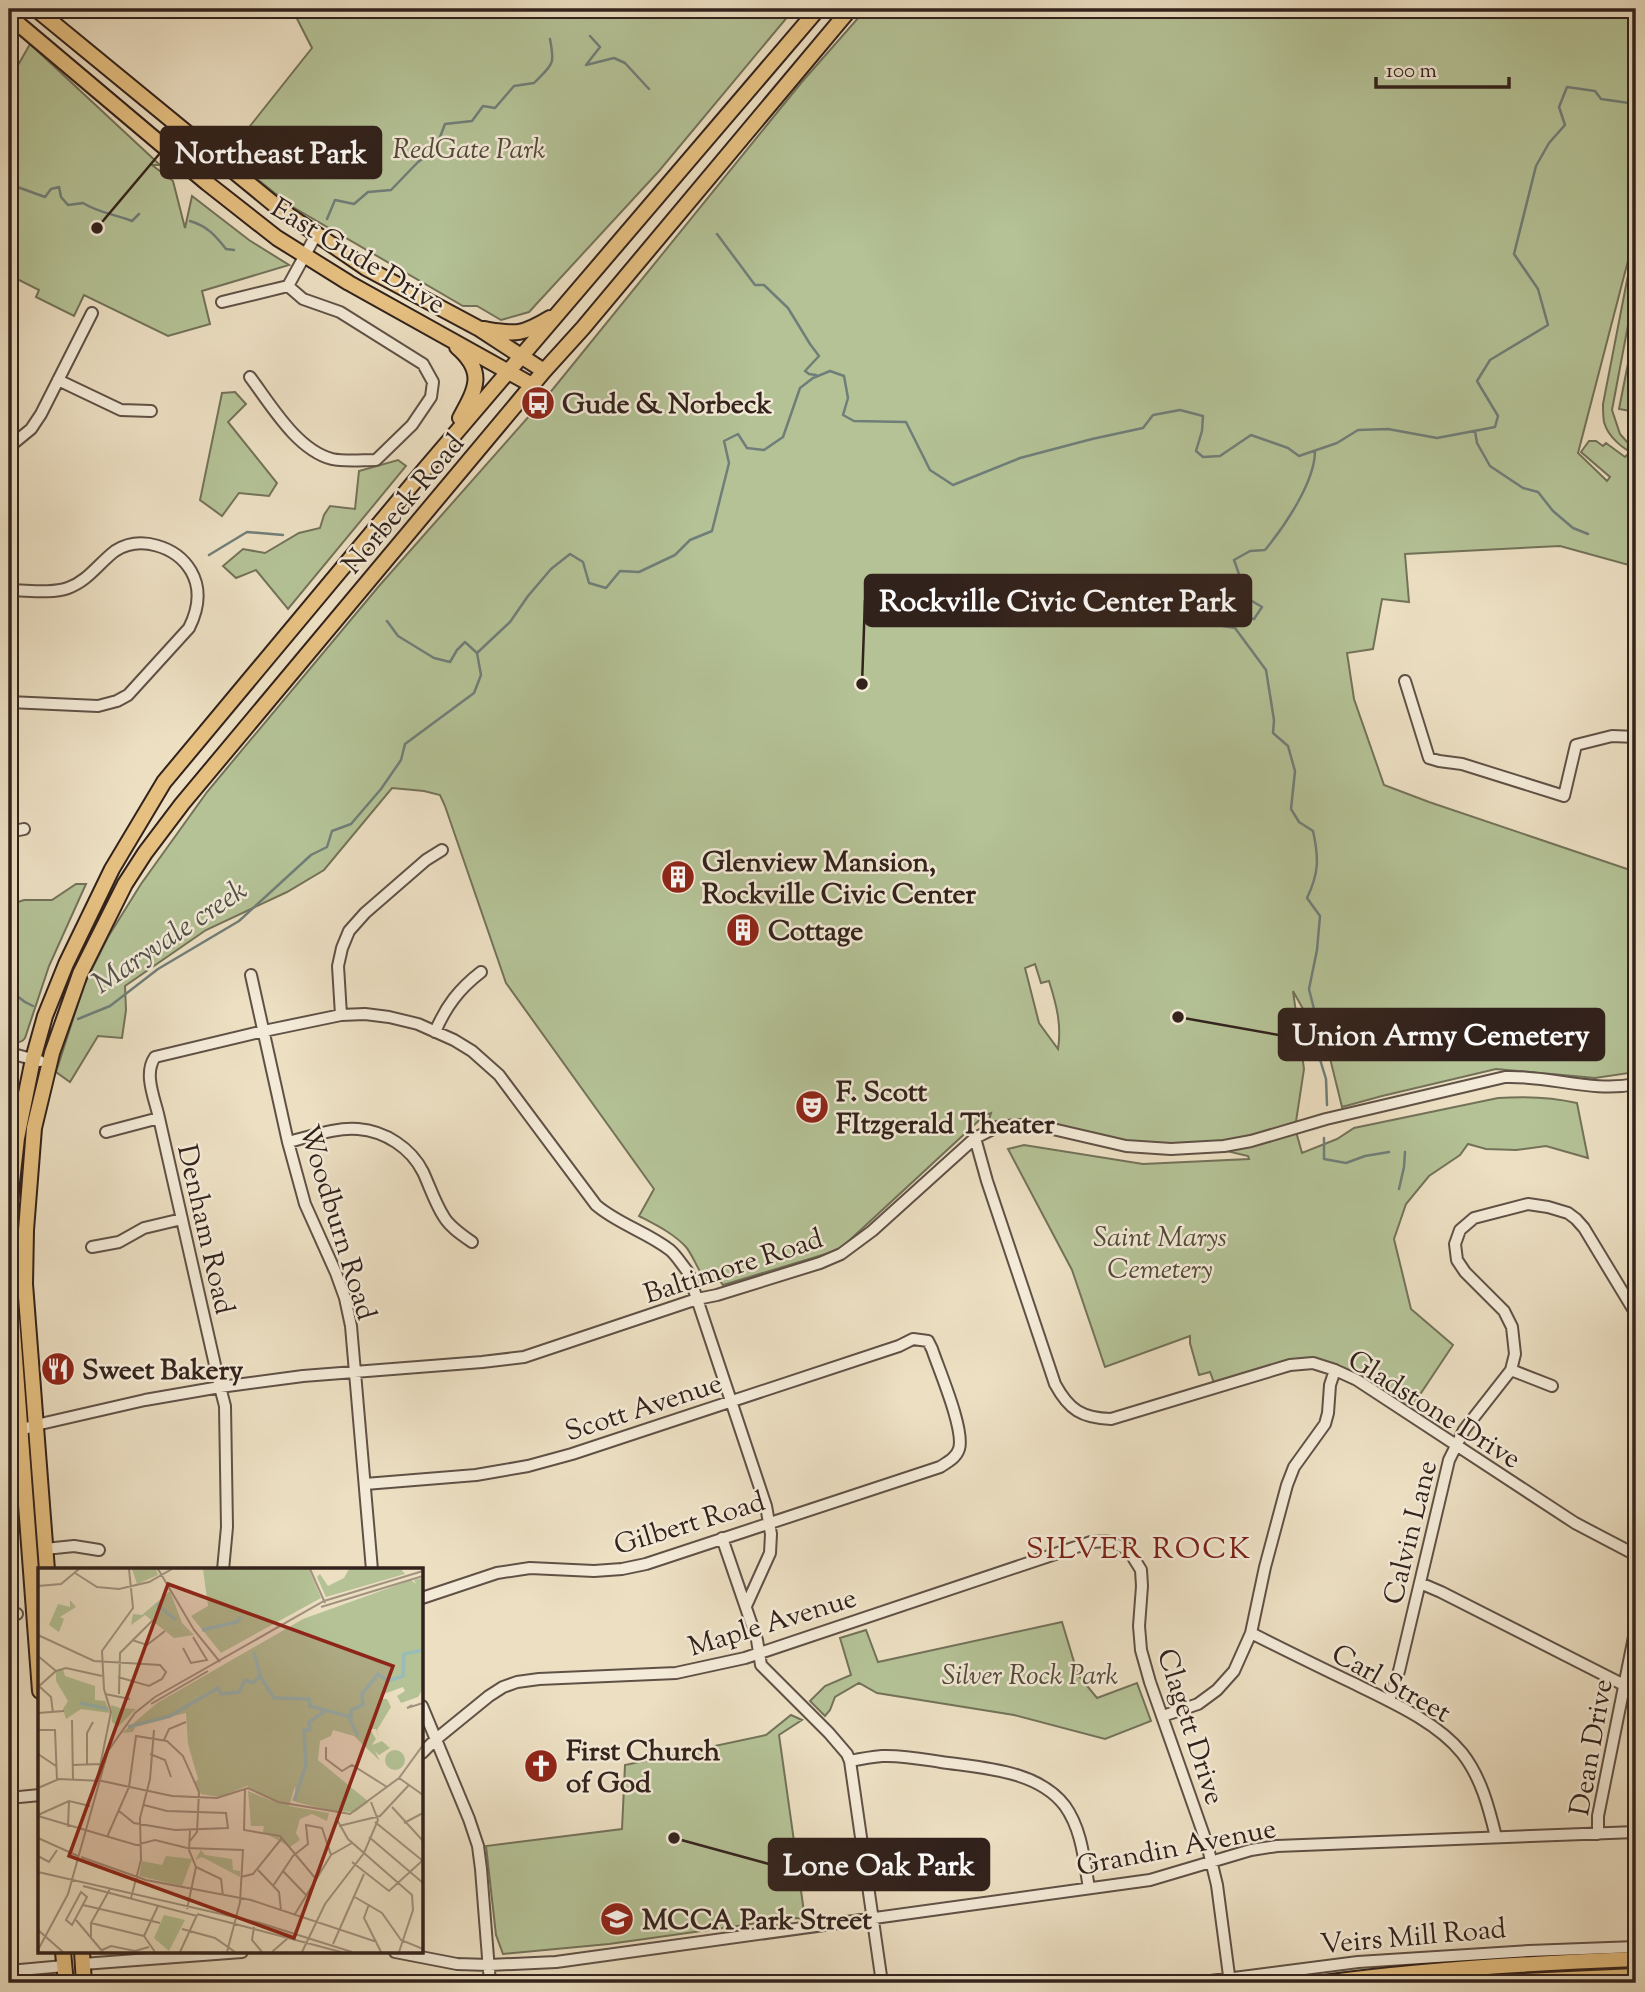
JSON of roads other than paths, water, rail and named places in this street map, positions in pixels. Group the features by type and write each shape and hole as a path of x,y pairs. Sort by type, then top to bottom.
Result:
{"main road":[{"name":"East Gude Drive","path":"36,9 273,204 316,235 366,268 478,328 544,371"},
{"name":"Norbeck Road","path":"9,1209 17,1138 45,1016 91,909 164,782 446,444 818,9"},
{"name":"Norbeck Road","path":"47,1568 24,1258 34,1128 52,1053 80,974 113,906 145,853 182,804 850,9"},
{"name":"East Gude Drive","path":"9,16 206,183 277,238 349,282 532,385"},
{"path":"478,328 518,333 534,328 560,312"},
{"path":"436,331 467,356 473,366 476,380 474,393 446,444"},
{"path":"9,1278 14,1432 38,1671"},
{"path":"82,1958 84,1983"},
{"path":"63,1959 66,1983"},
{"name":"Veirs Mill Road","path":"1324,1983 1456,1969 1636,1959"},
{"name":"Veirs Mill Road","path":"1482,1983 1636,1976"}],"street":[{"path":"222,302 288,286 316,235"},
{"path":"250,377 291,431 315,453 334,460 376,460 412,425 431,397 433,382 423,364 340,312 303,299 288,286"},
{"path":"9,447 36,421 92,313"},
{"path":"58,380 121,410 151,411"},
{"path":"9,590 51,591 69,588 91,575 116,551 138,543 158,545 181,559 192,572 198,592 195,617 189,628 128,695 98,706 9,702"},
{"path":"1405,681 1429,758 1462,764 1564,796 1576,746 1612,736 1636,737"},
{"path":"9,832 24,829"},
{"path":"341,1016 338,966 349,931 365,913 426,860 442,850"},
{"path":"435,1032 453,997 481,972"},
{"name":"Woodburn Road","path":"251,975 288,1142 305,1204 336,1273 351,1326 372,1568"},
{"path":"264,1031 365,1014 418,1024 454,1040 472,1051 499,1075 596,1205 609,1216 648,1236 677,1256 688,1272 769,1522 769,1553 746,1606"},
{"name":"Denham Road","path":"223,1568 227,1527 225,1406 149,1074 155,1057 264,1031"},
{"path":"9,1053 50,1064"},
{"name":"Baltimore Road","path":"14,1432 145,1400 220,1387 303,1376 524,1357 841,1254 872,1231 975,1138 997,1127 1044,1127 1126,1146 1171,1149 1224,1146 1505,1077 1523,1076 1594,1086 1636,1084"},
{"path":"106,1132 159,1118"},
{"path":"288,1142 358,1129 396,1142 414,1158 444,1217 456,1231 472,1242"},
{"name":"Gladstone Drive","path":"975,1138 1055,1384 1063,1400 1072,1408 1093,1419 1111,1419 1290,1365 1313,1363 1357,1380 1576,1523 1636,1555"},
{"path":"1552,1386 1511,1370 1515,1353 1512,1327 1504,1311 1465,1272 1457,1260 1455,1244 1460,1230 1474,1218 1528,1204 1548,1206 1568,1213 1584,1228 1636,1314"},
{"path":"92,1247 119,1242 144,1228 182,1219"},
{"name":"Scott Avenue","path":"365,1484 476,1475 528,1466 572,1454 899,1346 913,1339 928,1341 932,1349 961,1435 959,1450"},
{"path":"1163,1716 1198,1704 1217,1690 1234,1671 1251,1633 1287,1485 1294,1467 1325,1424 1330,1385 1335,1370"},
{"name":"Calvin Lane","path":"1389,1701 1399,1671 1449,1460 1464,1430 1511,1370"},
{"name":"Gilbert Road","path":"424,1597 497,1573 530,1568 594,1571 622,1569 646,1563 940,1467 953,1459 959,1450"},
{"path":"722,1538 757,1640 761,1665 829,1733 850,1761 882,1983"},
{"name":"Maple Avenue","path":"424,1751 489,1696 517,1682 676,1673 745,1658 1091,1542 1107,1541"},
{"name":"Clagett Drive","path":"1107,1541 1128,1549 1141,1570 1141,1650 1207,1844 1217,1885 1230,1981"},
{"path":"45,1549 74,1546 99,1550"},
{"path":"1420,1583 1624,1685"},
{"name":"Dean Drive","path":"1598,1834 1598,1816 1636,1627"},
{"name":"Carl Street","path":"1251,1633 1389,1701 1439,1730 1462,1753 1479,1782 1496,1837"},
{"path":"424,1711 478,1846 490,1983"},
{"path":"850,1761 882,1756 905,1757 1000,1770 1034,1782 1058,1798 1078,1828 1089,1888"},
{"path":"9,1798 38,1795"},
{"name":"Grandin Avenue","path":"405,1954 457,1964 556,1962 1150,1880 1251,1850 1277,1846 1636,1832"},
{"name":"Veirs Mill Road","path":"1195,1983 1230,1981 1357,1962 1636,1947"},
{"path":"82,1958 189,1954"},
{"path":"9,1971 63,1959"}],"waterway":[{"path":"590,36 600,47 586,65 614,58 625,63 649,89"},
{"path":"327,219 335,200 354,204 368,192 391,190 418,162 435,150 445,124 472,121 483,106 495,108 514,86 534,83 551,64 550,39"},
{"path":"78,1019 110,1006 158,969 239,921 311,855 327,847 332,831 351,824 381,789 401,760 405,744 474,693 481,675 477,653 510,622 551,569 570,554 583,562 589,583 606,588 620,571 639,572 675,555 690,540 712,531 729,463 724,441 738,434 747,448 764,450 783,437 800,388 813,378 830,371 844,376 848,398 843,415 854,421 906,422 930,470 953,485 1020,458 1143,428 1153,415 1180,410 1203,416 1196,451 1203,457 1220,456 1251,435 1288,448 1299,456 1337,443 1358,430 1388,429 1437,438 1495,427 1498,416 1477,381 1490,360 1548,325 1538,289 1514,254 1536,166 1549,143 1565,125 1559,107 1567,87 1595,91 1601,99 1636,104"},
{"path":"9,179 12,185 45,197 51,189 59,187 61,197 68,205 83,203 132,221 139,214"},
{"path":"190,221 210,232 226,249 234,250"},
{"path":"717,234 755,285 764,285 788,308 819,356 805,371 816,375"},
{"path":"1475,431 1477,443 1490,466 1523,488 1538,492 1553,511 1573,528 1588,534"},
{"path":"1315,451 1314,463 1304,490 1273,540 1265,550 1250,551 1234,560 1239,574 1237,592 1262,607 1254,619 1234,616 1223,626 1235,628 1266,670 1274,720 1273,733 1288,746 1295,771 1291,809 1299,822 1313,831 1317,865 1307,898 1320,916 1309,989 1315,1013 1314,1040 1326,1079 1327,1105"},
{"path":"209,555 247,532 283,535"},
{"path":"387,621 398,636 434,658 450,662 465,642 477,653"},
{"name":"Maryvale creek","path":"9,990 33,1006"},
{"path":"1324,1138 1324,1159 1346,1163 1389,1152"},
{"path":"1399,1189 1405,1152"}],"place":[{"name":"Northeast Park","path":"97,228"},
{"name":"Gude & Norbeck","path":"538,403"},
{"name":"Rockville Civic Center Park","path":"862,684"},
{"name":"Glenview Mansion, Rockville Civic Center","path":"678,877"},
{"name":"Cottage","path":"743,930"},
{"name":"Union Army Cemetery","path":"1178,1017"},
{"name":"F. Scott FItzgerald Theater","path":"812,1107"},
{"name":"Sweet Bakery","path":"58,1369"},
{"name":"First Church of God","path":"541,1766"},
{"name":"Lone Oak Park","path":"674,1838"},
{"name":"MCCA Park Street","path":"617,1919"}],"district":[{"name":"SILVER ROCK","path":"1139,1548"}],"park label":[{"name":"RedGate Park","path":"469,148"},
{"name":"Saint Marys Cemetery","path":"1160,1252"},
{"name":"Silver Rock Park","path":"1030,1674"}]}
